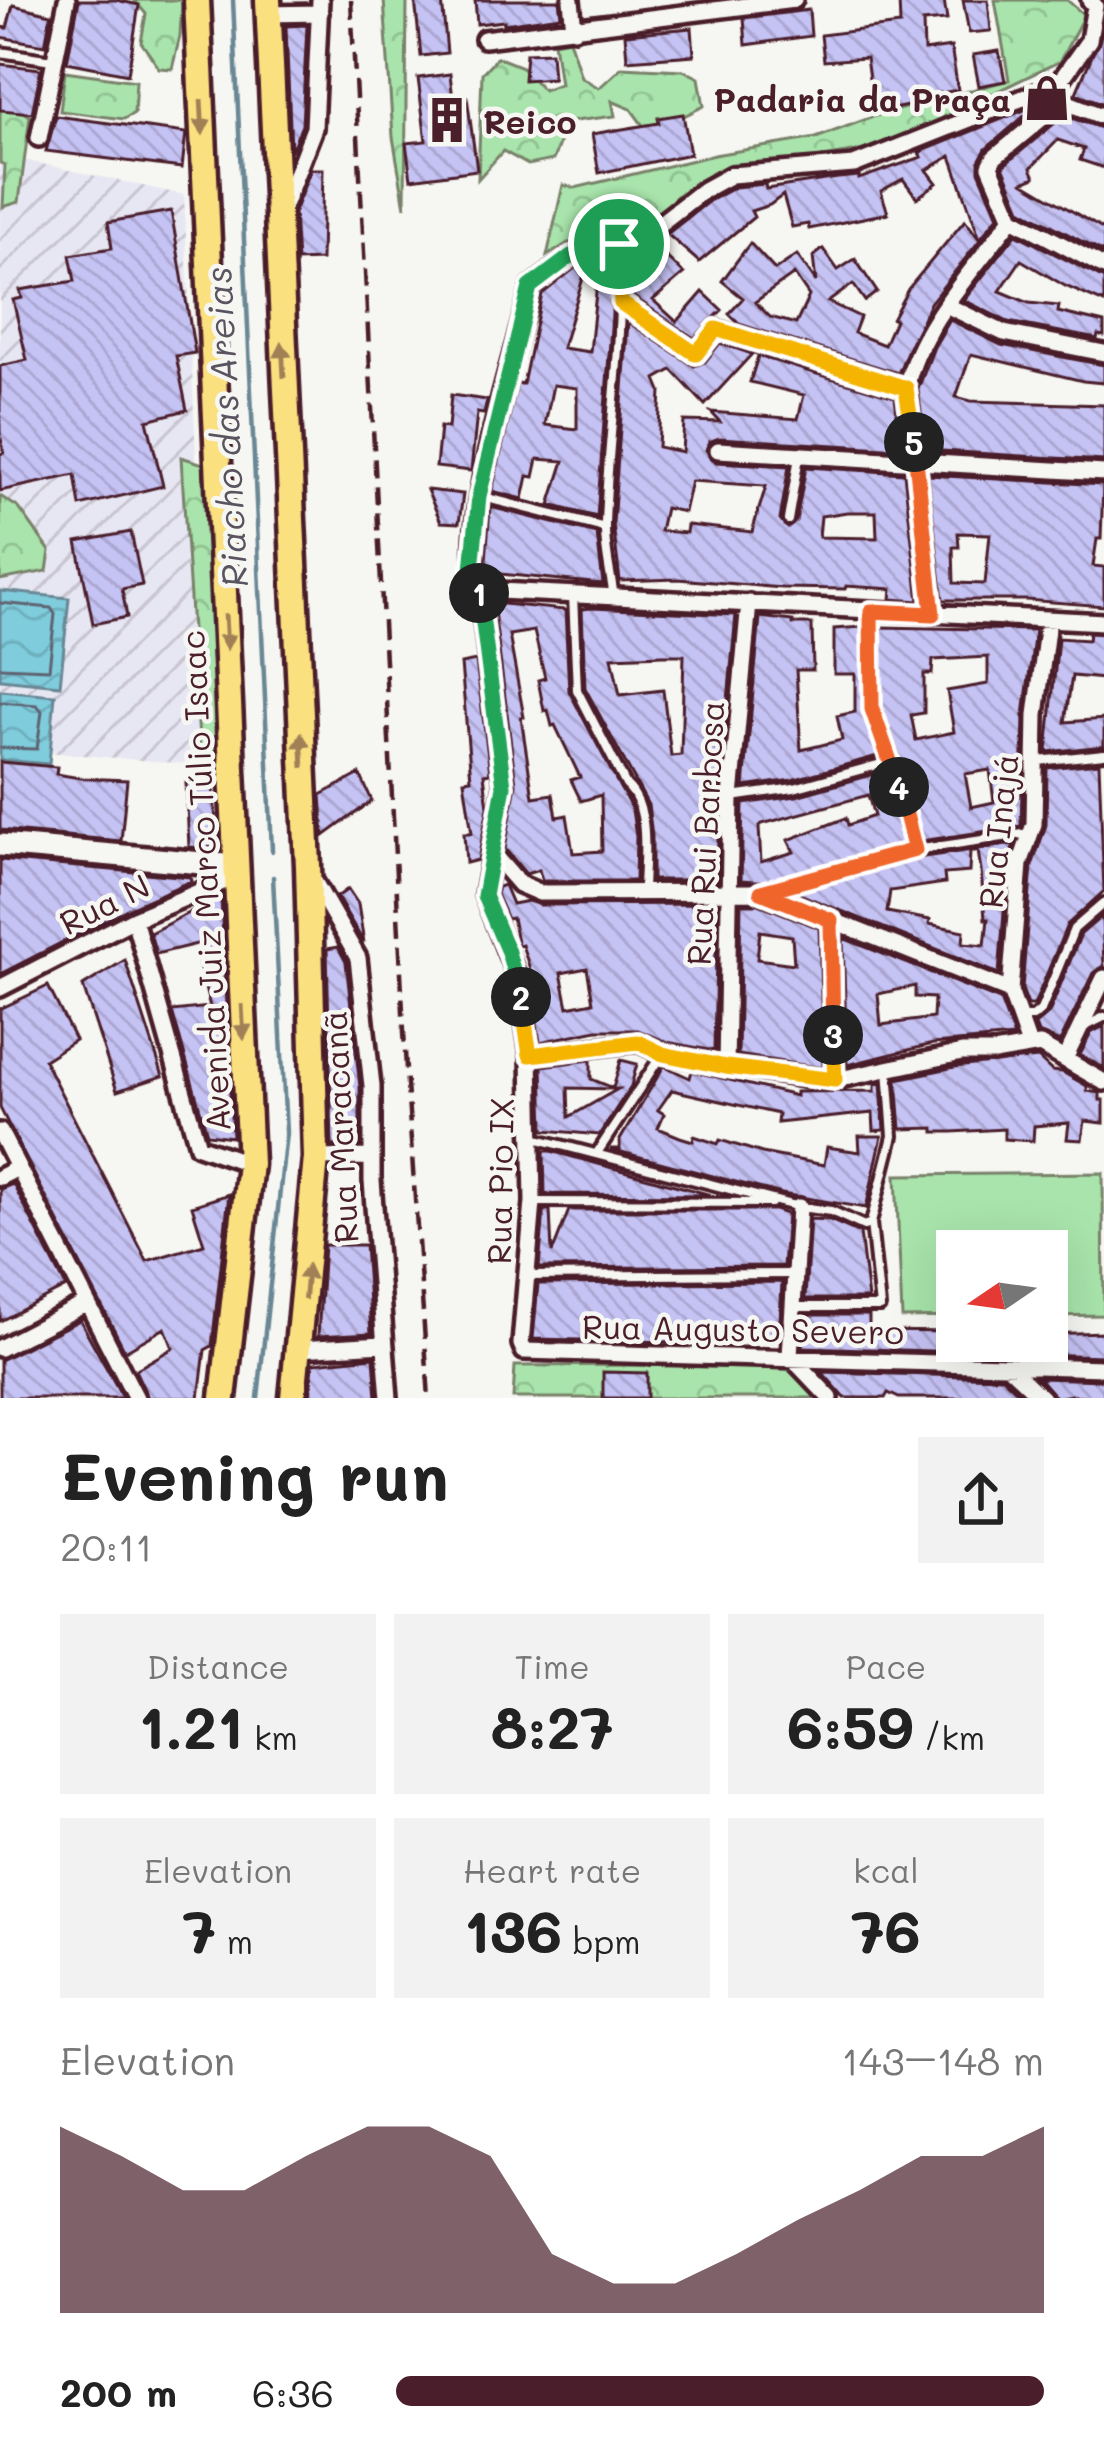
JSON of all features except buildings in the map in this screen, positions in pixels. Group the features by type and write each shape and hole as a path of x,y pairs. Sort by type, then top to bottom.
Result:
{"main road":[{"name":"Avenida Juiz Marco Túlio Isaac","path":"197,0 224,873 250,1164 224,1398"},
{"path":"268,7 308,866 316,1158 293,1398"}],"street":[{"path":"39,138 67,0"},
{"path":"571,0 574,28"},
{"path":"484,39 720,4 794,0"},
{"path":"1089,40 1095,6 1090,0"},
{"path":"268,7 320,6 314,128 276,227"},
{"path":"1104,10 1058,84 1047,114 990,166 1012,218 1104,267"},
{"path":"1058,84 1063,101 1104,117"},
{"path":"619,244 657,229 680,207 731,175 854,165 1058,84"},
{"path":"933,614 906,388 910,368 932,324 1012,218"},
{"name":"Rua Pio IX","path":"524,1351 533,1202 530,1055 519,982 484,896 504,786 479,590 472,570 479,496 530,287 571,256 619,244"},
{"path":"621,303 696,354 716,329 906,388"},
{"path":"948,306 1004,333 1104,353"},
{"path":"718,450 1104,473"},
{"path":"479,590 1104,622"},
{"name":"Rua Rui Barbosa","path":"726,1067 731,797 749,603"},
{"name":"Rua Inajá","path":"1029,1045 1010,991 1020,865 1032,833 1039,685 1048,621"},
{"path":"0,845 224,873"},
{"path":"491,852 519,884 540,893 761,892 1010,991"},
{"name":"Rua Maracanã","path":"308,866 320,897 358,958 372,1087 372,1157 389,1398"},
{"name":"Rua N","path":"0,988 224,873"},
{"path":"134,919 198,1146 250,1164"},
{"path":"831,920 835,1080"},
{"path":"1066,1059 1104,978"},
{"path":"530,1055 638,1042 663,1054 726,1067 835,1080 962,1053 994,1053 1029,1045 1040,1046 1104,1082"},
{"path":"0,1132 136,1398"},
{"path":"316,1158 372,1157"},
{"path":"0,1177 18,1168"},
{"path":"792,1205 795,1274 790,1356 830,1398"},
{"path":"0,1348 87,1303"},
{"path":"299,1349 383,1344"},
{"name":"Rua Augusto Severo","path":"524,1351 1104,1368"},
{"path":"1007,1365 1042,1398"}],"lane":[{"path":"0,52 56,61"},
{"path":"615,600 605,528 621,303 619,244"},
{"path":"788,520 800,454"},
{"path":"479,496 605,528"},
{"path":"573,595 574,679 626,784 636,793 642,815 643,894"},
{"path":"871,611 872,709 892,760 915,850"},
{"path":"1036,761 1104,754"},
{"path":"731,797 794,788 892,760"},
{"path":"761,892 915,850 1032,833"},
{"path":"1019,1017 1033,1017 1041,1010 1074,928 1104,903"},
{"path":"1082,1027 1104,1017"},
{"path":"597,1153 663,1054"},
{"path":"793,1307 880,1306 871,1222 893,1136 888,1067"},
{"path":"531,1137 831,1211 864,1226 871,1222"},
{"path":"533,1202 792,1205"},
{"path":"527,1276 795,1274"}],"shaded area":[{"path":"0,155 184,195 210,766 0,748"}],"green space":[{"path":"134,0 182,0 172,69 159,68 141,42 146,14"},
{"path":"384,0 407,0 405,207 393,137"},
{"path":"995,0 1067,0 1084,15 1060,61 882,147 799,161 729,165 679,194 654,218 627,234 568,243 547,256 563,185 575,188 714,155 816,138 875,116 1009,80"},
{"path":"569,39 581,77 599,88 622,67 683,70 699,78 704,106 682,117 658,146 631,109 612,101 615,116 567,122 553,160 528,165 503,151 478,179 482,73 497,57 522,67 543,90 560,84 554,42"},
{"path":"65,71 136,81 134,113 124,119 60,111"},
{"path":"0,96 30,116 19,202 3,207 5,165 0,163"},
{"path":"181,457 207,465 218,765 200,755"},
{"path":"0,496 19,508 50,551 47,571 0,580"},
{"path":"1103,1173 1104,1315 1068,1316 1068,1230 936,1230 936,1317 902,1318 896,1175"},
{"path":"785,1364 820,1398 513,1398 515,1366"}],"water":[{"path":"0,591 69,598 60,685 0,679"},
{"path":"0,690 55,695 49,764 0,760"}],"waterway":[{"name":"Riacho das Areias","path":"233,0 272,851"},
{"name":"Riacho das Areias","path":"258,1398 286,1133 273,877"}],"railway":[{"path":"351,0 406,1070 429,1398"}],"place":[{"name":"Padaria da Praça","path":"1047,98"},
{"name":"Reico","path":"447,120"}],"route":[{"path":"619,244 621,303 696,354 716,329 906,388 933,614 871,611 871,690 872,709 892,760 915,850 761,892 831,920 835,1080 726,1067 663,1054 638,1042 530,1055 519,982 484,896 504,786 479,590 472,570 479,496 530,287 571,256 619,244"}]}
